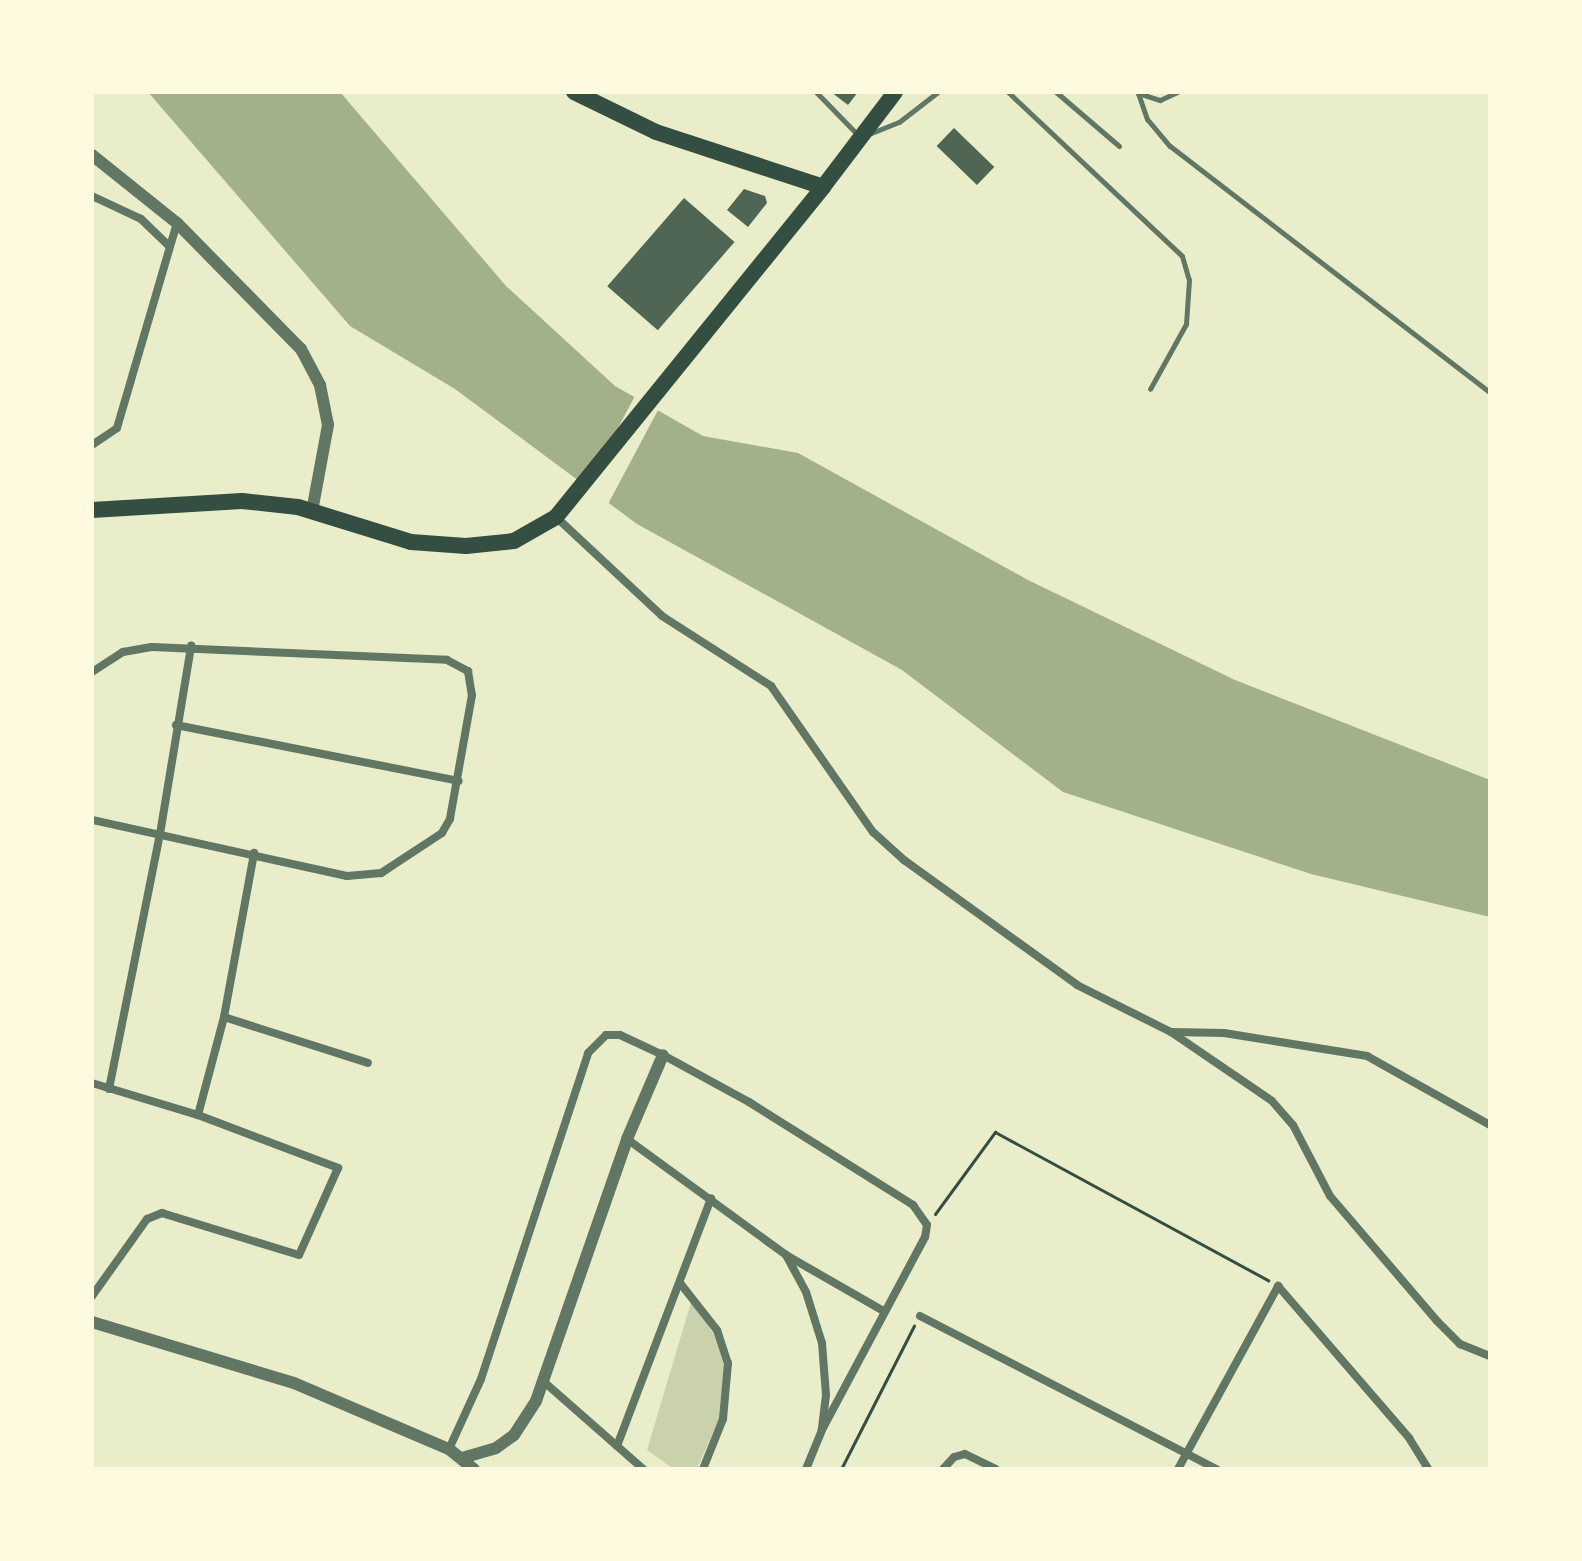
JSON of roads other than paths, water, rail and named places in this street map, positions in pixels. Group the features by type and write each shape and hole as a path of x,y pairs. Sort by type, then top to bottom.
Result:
{"main road":[{"path":"574,92 656,132 823,187"},
{"path":"92,510 242,501 312,511 411,542 466,546 514,541 556,517 569,503 670,371 823,187 895,92"}],"street":[{"path":"92,155 177,223 301,349 320,385 328,425 312,511"},
{"path":"92,196 141,219 168,245"},
{"path":"92,445 110,436 121,414 168,245 177,223"},
{"path":"556,517 591,554 662,616 771,686 873,832 904,860 1077,985 1171,1032 1272,1101 1293,1125 1330,1196 1437,1321 1460,1344 1490,1356"},
{"path":"92,672 123,652 191,646 460,664 468,671 472,695 458,781 442,833 381,873 347,876 254,853 92,820"},
{"path":"109,1089 160,834 191,646"},
{"path":"176,725 458,781"},
{"path":"198,1115 224,1017 254,853"},
{"path":"224,1017 368,1063"},
{"path":"1171,1032 1224,1033 1367,1056 1490,1125"},
{"path":"449,1449 481,1379 588,1053 606,1035 620,1035 663,1055 913,1205 927,1225 822,1430 806,1469"},
{"path":"462,1458 496,1448 514,1435 543,1381 627,1139 663,1055"},
{"path":"92,1083 198,1115 338,1168 299,1255 162,1213 147,1219 92,1296"},
{"path":"627,1139 786,1255 885,1312"},
{"path":"617,1446 711,1198"},
{"path":"786,1255 806,1292 822,1343 826,1395 822,1430"},
{"path":"680,1283 717,1330 728,1363 723,1419 703,1469"},
{"path":"1178,1469 1278,1286 1409,1438 1428,1469"},
{"path":"920,1316 1217,1469"},
{"path":"92,1322 294,1383 449,1449 474,1469"},
{"path":"543,1381 643,1469"},
{"path":"943,1469 954,1457 965,1454 996,1469"}],"lane":[{"path":"816,92 861,137 899,122 938,92"},
{"path":"1008,92 1182,256 1189,280 1186,324 1150,389"},
{"path":"1056,92 1119,146"},
{"path":"1138,92 1160,100 1177,92"},
{"path":"1138,92 1147,119 1170,146 1490,392"}]}
